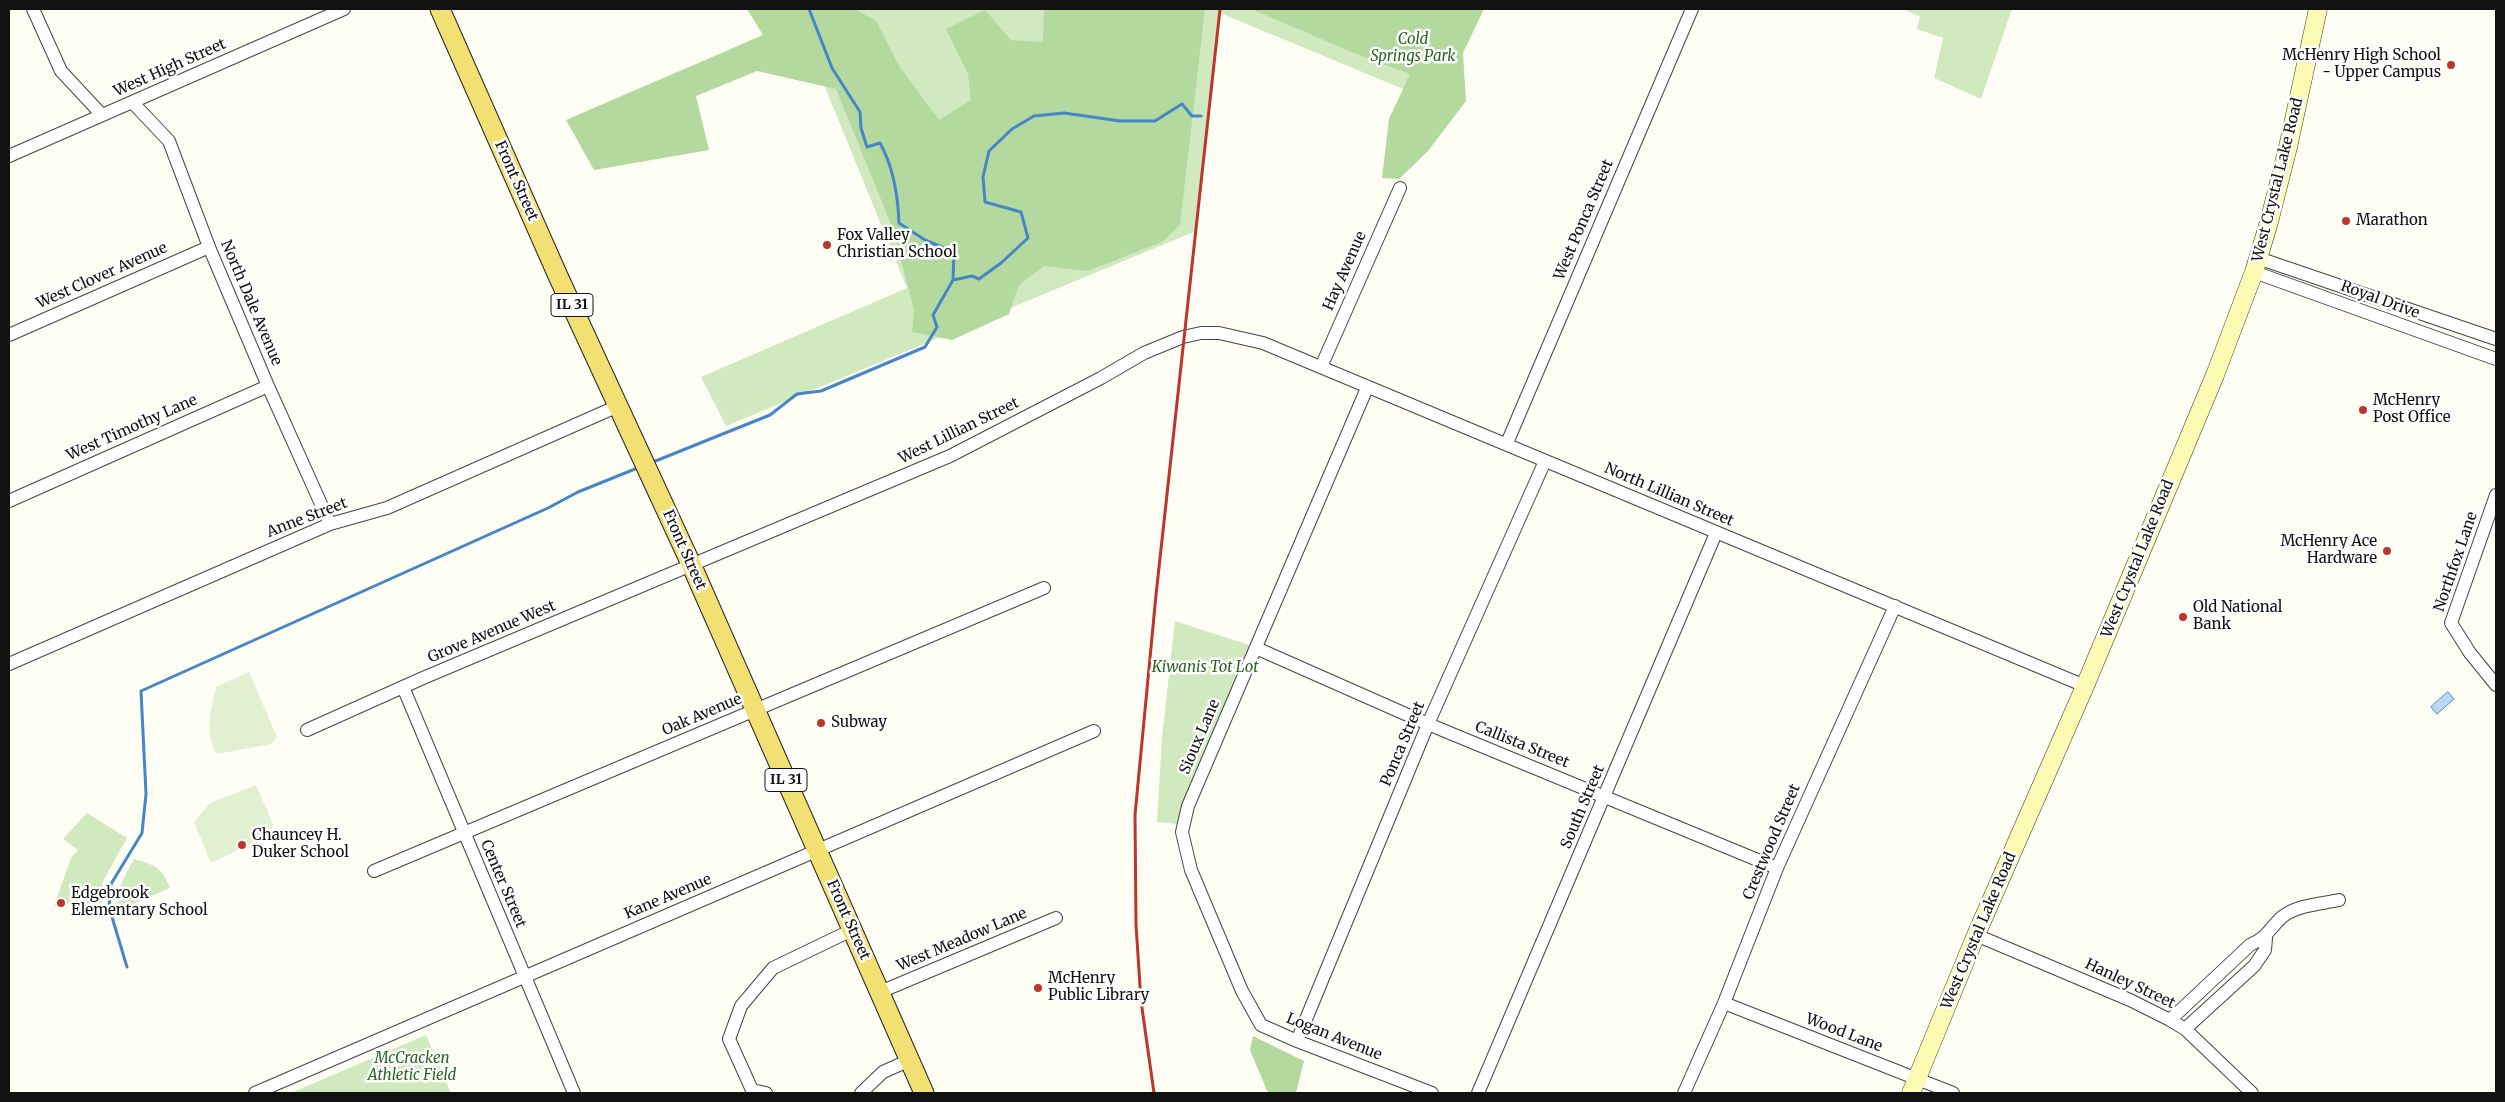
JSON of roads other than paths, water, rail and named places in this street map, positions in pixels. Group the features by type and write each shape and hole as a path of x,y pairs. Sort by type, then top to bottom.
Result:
{"main road":[{"name":"Front Street","path":"440,9 691,564 924,1093"}],"street":[{"path":"33,9 61,71 102,115"},
{"name":"West High Street","path":"9,156 344,9"},
{"name":"West Ponca Street","path":"1507,443 1692,9"},
{"name":"West Crystal Lake Road","path":"1914,1086 1976,935 2085,686 2215,375 2256,265 2288,147 2318,9"},
{"name":"North Dale Avenue","path":"133,103 169,141 209,247 268,386 330,524"},
{"name":"Hay Avenue","path":"1321,367 1400,188"},
{"name":"West Clover Avenue","path":"9,335 209,247"},
{"name":"Royal Drive","path":"2256,265 2496,339"},
{"name":"Royal Drive","path":"2256,265 2496,358"},
{"name":"West Lillian Street","path":"691,564 950,456 1144,354 1183,337 1201,332 1239,336"},
{"name":"North Lillian Street","path":"1239,336 1263,343 1367,388 1507,443 1545,461 1716,533 2085,686"},
{"name":"West Timothy Lane","path":"9,500 268,386"},
{"name":"Sioux Lane","path":"1242,991 1190,870 1182,832 1188,806 1367,388"},
{"name":"Anne Street","path":"9,664 330,524 387,508 618,406"},
{"name":"Ponca Street","path":"1297,1041 1428,724 1545,461"},
{"name":"Northfox Lane","path":"2496,495 2451,623 2470,653 2496,685"},
{"name":"South Street","path":"1478,1093 1606,797 1716,533"},
{"name":"Grove Avenue West","path":"307,730 691,564"},
{"name":"Oak Avenue","path":"374,871 1044,588"},
{"name":"Crestwood Street","path":"1684,1093 1724,1003 1777,868 1895,606"},
{"name":"Callista Street","path":"1256,648 1428,724 1777,868"},
{"name":"Center Street","path":"403,688 574,1093"},
{"name":"Kane Avenue","path":"255,1093 1094,731"},
{"path":"2185,1029 2254,966 2264,950 2266,938 2283,916 2304,906 2339,900"},
{"name":"West Meadow Lane","path":"880,992 1056,918"},
{"path":"766,1093 752,1090 729,1038 741,1006 773,968 852,930"},
{"name":"Hanley Street","path":"1976,935 2130,1000 2170,1020 2185,1029 2252,1093"},
{"path":"2170,1020 2250,945 2266,938"},
{"name":"Logan Avenue","path":"1242,991 1261,1025 1297,1041 1432,1093"},
{"name":"Wood Lane","path":"1724,1003 1914,1086 1953,1093"},
{"path":"861,1093 883,1072 910,1060"}],"water":[{"path":"2448,692 2454,699 2437,714 2431,707"}],"waterway":[{"path":"809,9 832,68 860,112 861,128 867,147 880,143 889,162 898,203 899,223 925,240 954,252 953,280"},
{"path":"653,462 770,415 797,394 821,391 925,347 937,327 933,315 953,280 972,276 979,279 1001,263 1028,238 1021,212 985,202 983,177 989,151 1012,129 1034,116 1064,113 1120,121 1155,121 1182,104 1192,116 1201,116"},
{"path":"127,967 109,907 111,884 142,833 146,794 141,691 548,508 578,492 635,469"}],"railway":[{"path":"1154,1093 1141,1001 1136,925 1135,815 1156,595 1220,9"}],"place":[{"name":"McHenry High School - Upper Campus","path":"2451,65"},
{"name":"Marathon","path":"2346,221"},
{"name":"Fox Valley Christian School","path":"827,245"},
{"name":"McHenry Post Office","path":"2363,410"},
{"name":"McHenry Ace Hardware","path":"2387,551"},
{"name":"Old National Bank","path":"2183,617"},
{"name":"Subway","path":"821,723"},
{"name":"Chauncey H. Duker School","path":"242,845"},
{"name":"Edgebrook Elementary School","path":"61,903"},
{"name":"McHenry Public Library","path":"1038,988"}],"park label":[{"name":"Cold Springs Park","path":"1413,48"},
{"name":"Kiwanis Tot Lot","path":"1205,668"},
{"name":"McCracken Athletic Field","path":"412,1068"}]}
